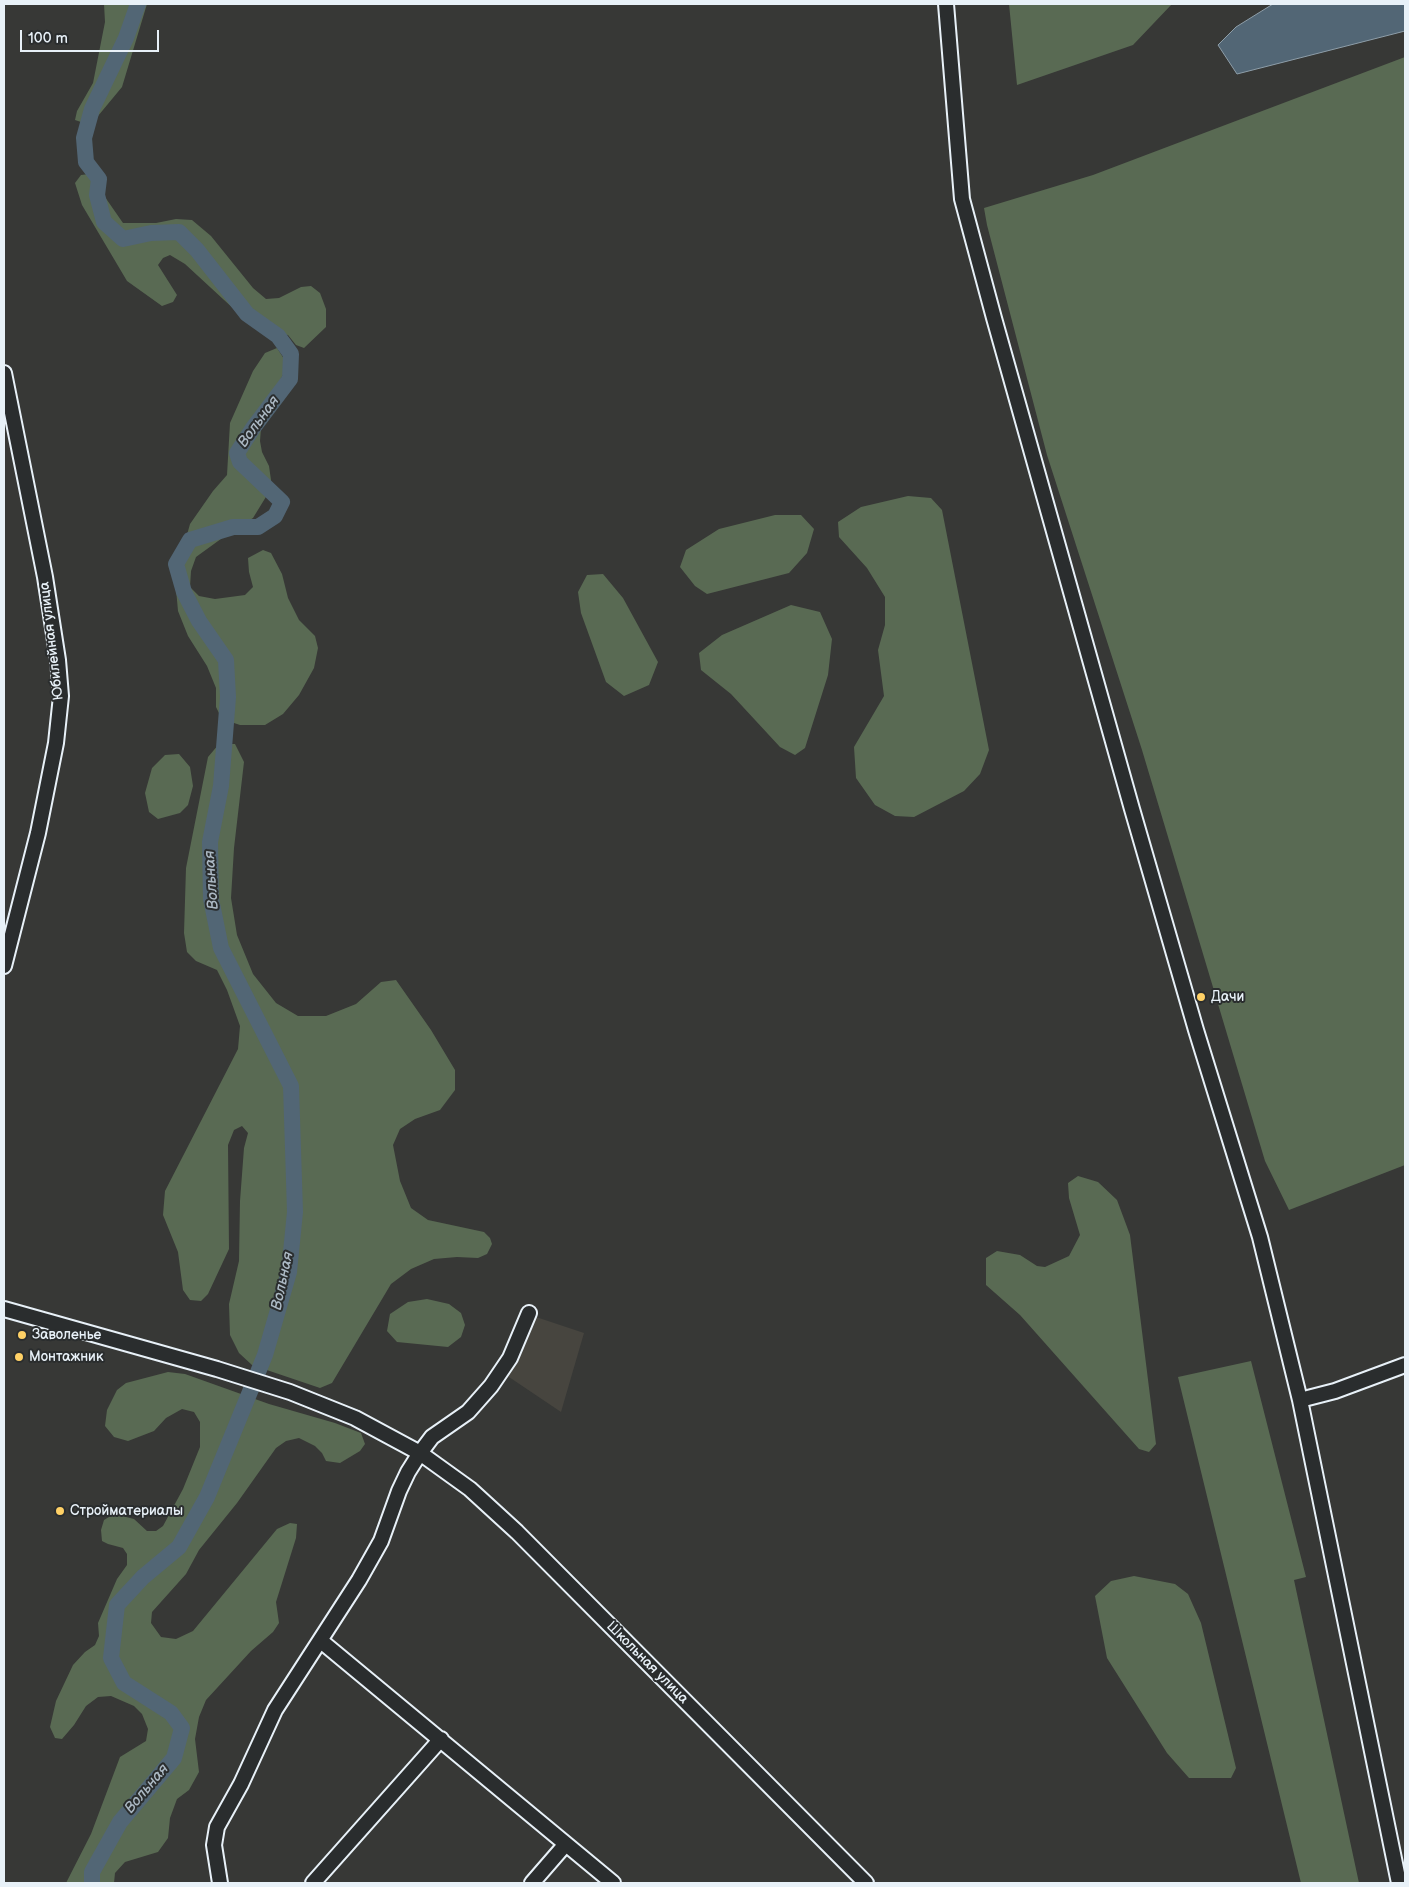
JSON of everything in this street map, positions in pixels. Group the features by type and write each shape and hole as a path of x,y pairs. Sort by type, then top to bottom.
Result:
{"street":[{"path":"946,4 962,199 996,328 1132,809 1194,1022 1260,1237 1300,1400 1399,1883"},
{"name":"Юбилейная улица","path":"4,373 45,577 58,660 60,696 56,743 38,833 4,966"},
{"name":"Школьная улица","path":"4,1309 217,1369 290,1392 355,1418 420,1453 470,1489 517,1532 866,1883"},
{"path":"220,1883 214,1845 217,1827 241,1784 275,1710 359,1580 381,1541 399,1491 420,1453 432,1436 468,1412 492,1386 510,1358 529,1313"},
{"path":"1300,1400 1335,1391 1405,1365"},
{"path":"321,1641 613,1883"},
{"path":"313,1883 441,1739"},
{"path":"532,1883 565,1845"}],"shaded area":[{"path":"533,1316 584,1333 561,1412 506,1375 520,1357"}],"green space":[{"path":"104,4 147,4 122,87 98,116 81,122 75,120 77,111 93,83 105,22"},
{"path":"1009,4 1172,4 1133,45 1017,85"},
{"path":"1405,57 1405,1165 1289,1210 1265,1161 1142,750 1047,455 984,208 1093,175"},
{"path":"89,174 123,223 156,223 176,219 192,220 211,236 253,288 266,299 279,298 301,287 311,286 320,293 326,309 326,327 304,348 296,345 288,335 263,332 254,327 185,264 170,255 163,258 158,265 177,295 173,302 162,306 127,281 82,205 75,183 81,175"},
{"path":"277,348 288,365 262,415 260,441 262,452 269,466 272,487 253,518 196,557 191,571 190,587 199,596 215,599 245,595 253,587 248,558 263,550 271,553 282,574 288,598 299,620 315,636 318,648 314,668 299,695 283,714 265,725 240,725 222,719 216,707 216,688 207,666 188,636 178,611 175,578 190,524 213,491 227,475 230,423 253,371 265,353"},
{"path":"908,496 931,498 942,510 989,750 980,774 964,791 914,817 895,816 875,805 856,778 854,747 884,696 878,650 885,625 885,597 867,568 839,537 838,522 861,507"},
{"path":"775,515 801,515 814,529 807,553 789,573 707,594 695,586 680,567 686,550 719,529"},
{"path":"603,574 623,598 658,662 649,685 624,696 606,682 581,613 578,592 587,575"},
{"path":"791,605 820,612 832,639 828,675 805,748 795,755 780,747 731,694 701,670 699,653 722,635"},
{"path":"219,744 235,744 244,762 234,848 231,898 237,935 253,974 276,1003 298,1016 326,1016 356,1004 381,982 396,980 431,1030 455,1070 455,1090 440,1110 415,1119 400,1129 393,1145 400,1181 411,1208 428,1220 484,1232 490,1238 492,1244 487,1254 478,1258 434,1259 411,1269 391,1284 332,1383 320,1388 252,1365 239,1353 230,1335 229,1304 239,1261 240,1201 244,1148 248,1133 242,1126 234,1130 228,1145 229,1249 208,1294 201,1301 190,1300 183,1290 178,1252 163,1215 165,1191 238,1049 240,1026 227,990 217,970 196,961 187,952 184,933 186,868 208,757"},
{"path":"179,754 190,767 193,786 188,805 180,813 158,819 149,812 145,793 152,768 165,755"},
{"path":"1078,1176 1098,1182 1117,1200 1130,1235 1156,1444 1149,1452 1139,1449 1020,1315 986,1285 986,1258 997,1251 1020,1255 1037,1266 1045,1267 1069,1256 1080,1235 1069,1198 1068,1183"},
{"path":"427,1299 449,1304 461,1313 465,1325 461,1337 448,1347 397,1342 387,1331 390,1314 408,1302"},
{"path":"1251,1361 1306,1577 1294,1580 1359,1883 1301,1883 1178,1377"},
{"path":"168,1372 185,1374 269,1404 335,1423 361,1433 365,1444 360,1451 340,1463 326,1461 322,1453 315,1446 299,1438 286,1441 276,1448 237,1503 199,1550 186,1574 152,1612 151,1623 161,1637 176,1639 193,1631 277,1529 290,1523 297,1524 296,1538 276,1602 279,1623 273,1632 251,1651 206,1700 199,1717 195,1739 199,1772 189,1790 177,1799 170,1818 168,1838 158,1852 125,1862 115,1873 114,1883 66,1883 91,1834 120,1757 146,1741 148,1729 142,1714 134,1706 111,1696 98,1697 86,1706 62,1739 55,1738 50,1727 56,1701 73,1665 85,1652 95,1645 99,1636 98,1623 117,1579 127,1565 127,1554 123,1548 102,1541 101,1530 104,1520 114,1514 134,1519 147,1531 156,1531 163,1526 183,1489 200,1447 200,1422 194,1412 182,1409 166,1418 154,1431 128,1441 114,1437 105,1426 107,1410 117,1390 126,1383"},
{"path":"1134,1576 1175,1584 1188,1594 1201,1623 1236,1768 1231,1778 1189,1778 1167,1753 1107,1658 1095,1596 1111,1581"}],"water":[{"path":"1273,4 1405,4 1405,31 1237,74 1218,45 1236,27"}],"waterway":[{"name":"Вольная","path":"92,1883 92,1872 120,1822 174,1758 182,1728 171,1713 124,1683 111,1658 117,1605 143,1577 179,1547 207,1497 265,1355 289,1272 295,1212 291,1086 221,948 211,899 210,842 221,786 228,697 226,660 199,621 184,592 176,564 190,540 233,527 258,527 275,516 282,502 240,462 237,453 253,428 290,379 291,354 278,336 247,314 197,250 179,232 151,233 123,239 104,222 97,195 99,179 86,162 84,138 92,109 126,38 138,4"}],"place":[{"name":"Дачи","path":"1201,997"},
{"name":"Заволенье","path":"22,1335"},
{"name":"Монтажник","path":"19,1357"},
{"name":"Стройматериалы","path":"60,1511"}]}
